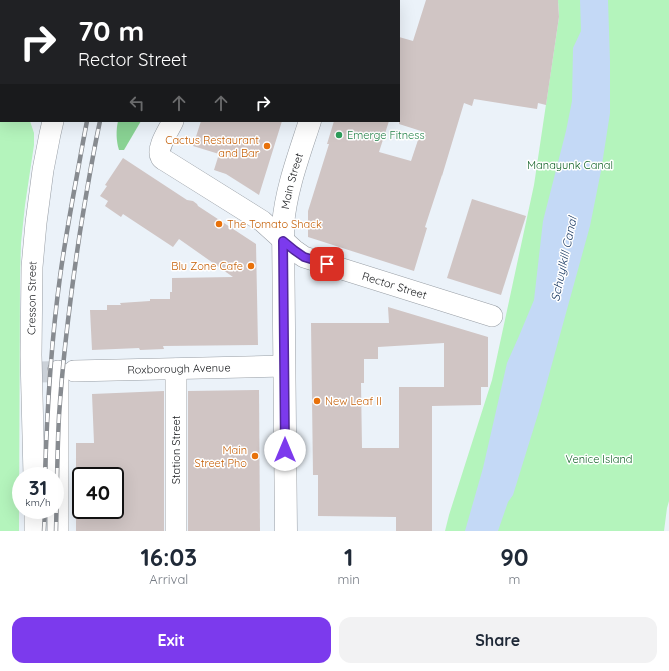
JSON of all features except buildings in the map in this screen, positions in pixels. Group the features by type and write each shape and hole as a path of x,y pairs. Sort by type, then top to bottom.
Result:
{"street":[{"name":"Cresson Street","path":"53,122 43,170 32,267 51,372 58,531"},
{"name":"Rector Street","path":"172,122 161,145 160,156 262,221 283,241 304,257 492,316"},
{"name":"Main Street","path":"286,531 284,214 287,194 310,122"},
{"name":"Roxborough Avenue","path":"51,372 284,366"},
{"name":"Station Street","path":"176,369 176,531"},
{"name":"Cresson Street","path":"35,467 51,372"},
{"path":"35,519 35,531"}],"green space":[{"name":"Venice Island","path":"558,0 669,0 669,501 664,531 445,531 492,380 534,185 559,17"},
{"path":"0,122 30,122 34,133 34,145 21,243 19,467 12,467 12,519 19,519 19,531 0,531"},
{"path":"118,122 140,122 124,150 119,150 118,147"}],"water":[{"name":"Manayunk Canal","path":"580,0 608,0 610,113 601,171 590,226 539,411 513,495 508,502 498,531 465,531 483,468 507,363 534,300 543,221 566,131 572,101 573,48 581,31"}],"tunnel":[{"path":"39,372 74,371"}],"railway":[{"path":"45,467 50,376 62,260 87,122"},
{"path":"56,531 59,416 65,346 80,232 100,122"},
{"path":"44,531 45,519"}],"place":[{"name":"Emerge Fitness","path":"339,135"},
{"name":"Cactus Restaurant and Bar","path":"267,146"},
{"name":"The Tomato Shack","path":"219,224"},
{"name":"Blu Zone Cafe","path":"251,266"},
{"name":"New Leaf II","path":"317,401"},
{"name":"Main Street Pho","path":"255,456"}],"route":[{"path":"285,450 283,241 304,257 327,264"}],"water label":[{"name":"Schuylkill Canal","path":"564,259"}]}
